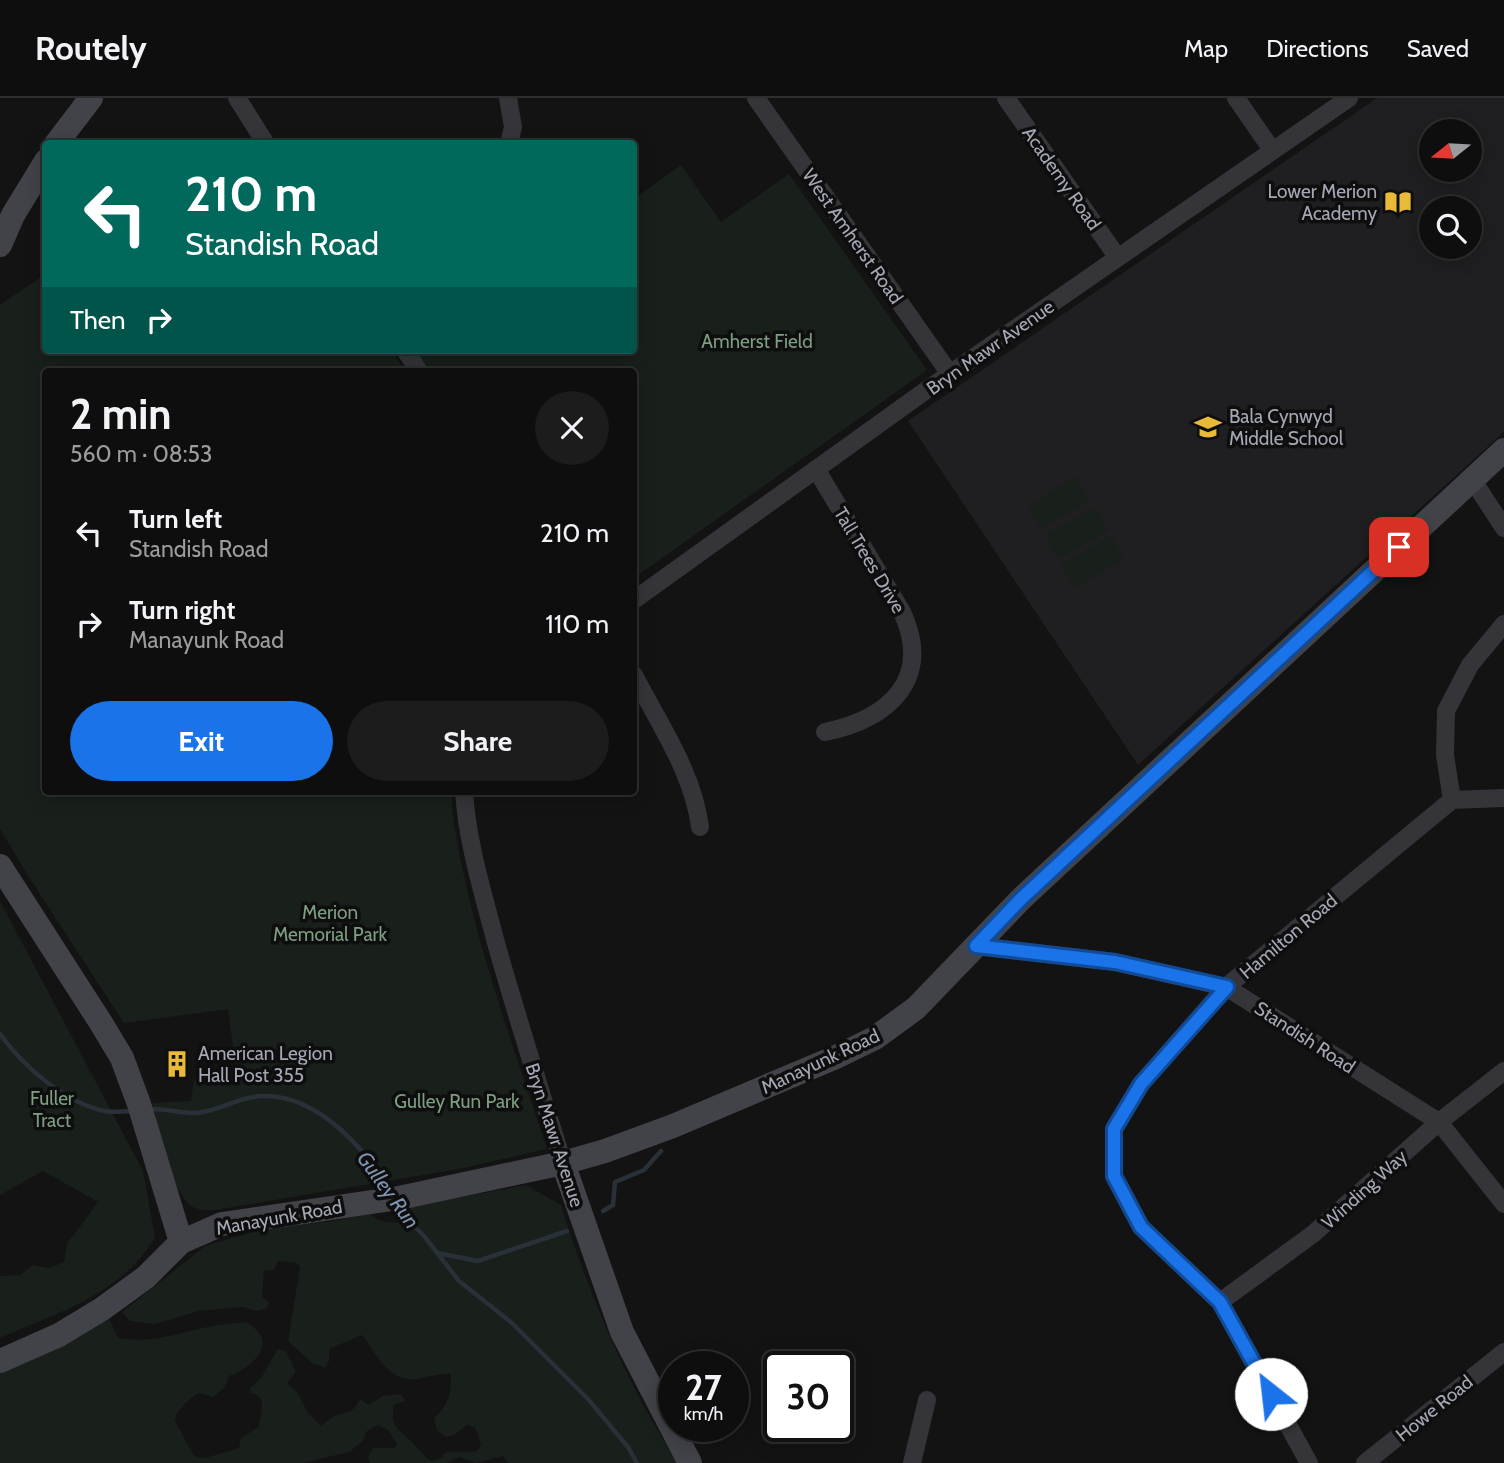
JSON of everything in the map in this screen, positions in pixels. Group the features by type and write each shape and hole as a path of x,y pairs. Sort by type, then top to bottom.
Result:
{"street":[{"path":"237,98 263,140"},
{"path":"508,98 513,127 510,140"},
{"name":"West Amherst Road","path":"756,98 950,374"},
{"name":"Academy Road","path":"1006,98 1118,258"},
{"path":"1236,98 1272,150"},
{"name":"Bryn Mawr Avenue","path":"637,598 816,468 1349,98"},
{"path":"60,140 86,100"},
{"path":"0,245 7,212 42,165"},
{"name":"Manayunk Road","path":"181,1242 222,1224 395,1198 605,1152 856,1048 895,1025 916,1007 1021,899 1504,450"},
{"name":"Tall Trees Drive","path":"816,468 902,612 912,643 913,659 909,674 896,698 872,717 825,732"},
{"path":"1472,479 1504,528"},
{"path":"1504,624 1470,665 1446,711 1445,755 1452,800 1504,798"},
{"path":"637,681 691,784 700,827"},
{"name":"Bryn Mawr Avenue","path":"464,795 468,829 488,911 522,1034 563,1163 622,1332 691,1463"},
{"name":"Hamilton Road","path":"1309,1463 1220,1302 1141,1227 1114,1176 1114,1129 1141,1084 1227,987 1452,800"},
{"path":"0,866 112,1040 141,1110 181,1242 146,1277 102,1309 59,1335 0,1361"},
{"name":"Standish Road","path":"976,946 1115,962 1227,987 1438,1122 1504,1204"},
{"name":"Winding Way","path":"1220,1302 1313,1234 1438,1122 1504,1071"},
{"name":"Howe Road","path":"1365,1463 1504,1352"},
{"path":"912,1463 927,1401"}],"shaded area":[{"name":"Bala Cynwyd Middle School","path":"1377,98 1504,98 1504,432 1138,765 908,421"}],"green space":[{"name":"Amherst Field","path":"681,165 721,222 789,174 927,370 637,576 637,368 429,368 418,354 637,354 637,197"},
{"name":"Merion Memorial Park","path":"42,276 42,354 394,354 403,368 42,368 42,795 452,795 457,841 480,941 547,1149 459,1169 216,1210 195,1208 186,1201 167,1161 152,1103 191,1101 194,1079 236,1070 228,1009 124,1023 0,829 0,305"},
{"path":"1076,477 1090,500 1041,529 1028,506"},
{"path":"1095,507 1108,530 1059,559 1045,536"},
{"path":"1111,536 1124,559 1074,588 1061,565"},
{"name":"Fuller Tract","path":"0,901 143,1171 155,1238 135,1264 105,1289 0,1338 0,1276 20,1275 33,1265 49,1268 64,1262 67,1244 98,1202 43,1171 0,1195"},
{"path":"526,1185 561,1205 610,1338 658,1431 658,1442 665,1442 678,1463 508,1463 503,1456 476,1463 459,1457 447,1463 370,1463 368,1457 373,1448 395,1448 397,1444 389,1431 378,1425 367,1431 362,1442 349,1452 303,1463 0,1463 0,1372 108,1316 118,1338 144,1340 247,1322 260,1334 262,1348 254,1360 229,1376 225,1387 213,1397 199,1393 177,1413 175,1421 194,1456 205,1458 239,1448 241,1438 259,1427 261,1401 251,1392 251,1387 263,1375 278,1349 286,1351 296,1372 287,1383 297,1392 308,1413 321,1426 350,1411 359,1401 369,1405 383,1396 401,1394 405,1401 394,1405 395,1426 431,1461 440,1459 446,1452 478,1450 481,1444 475,1427 467,1425 454,1435 446,1437 437,1430 434,1418 448,1398 451,1374 418,1379 399,1377 385,1366 362,1335 329,1349 329,1361 325,1368 312,1363 288,1341 300,1267 296,1263 278,1261 274,1270 264,1271 262,1297 269,1302 267,1308 257,1311 243,1307 199,1311 155,1324 130,1321 122,1312 205,1246 265,1228 327,1222 370,1214 385,1222 414,1223 403,1208"}],"waterway":[{"name":"Gulley Run","path":"0,1034 21,1059 46,1082 74,1100 104,1111 132,1111"},
{"name":"Gulley Run","path":"147,1109 196,1113 254,1097 284,1098 321,1115 354,1142 391,1192"},
{"path":"603,1211 613,1205 615,1182 644,1170 661,1151"},
{"name":"Gulley Run","path":"399,1206 459,1281 512,1323 588,1399 628,1447 637,1463"},
{"path":"437,1253 478,1261 567,1231"}],"place":[{"name":"Lower Merion Academy","path":"1398,202"},
{"name":"Bala Cynwyd Middle School","path":"1208,427"},
{"name":"American Legion Hall Post 355","path":"177,1064"}],"route":[{"path":"1271,1394 1220,1302 1141,1227 1114,1176 1114,1129 1141,1084 1227,987 1115,962 976,946 1021,899 1399,547"}],"park label":[{"name":"Gulley Run Park","path":"457,1101"}]}
